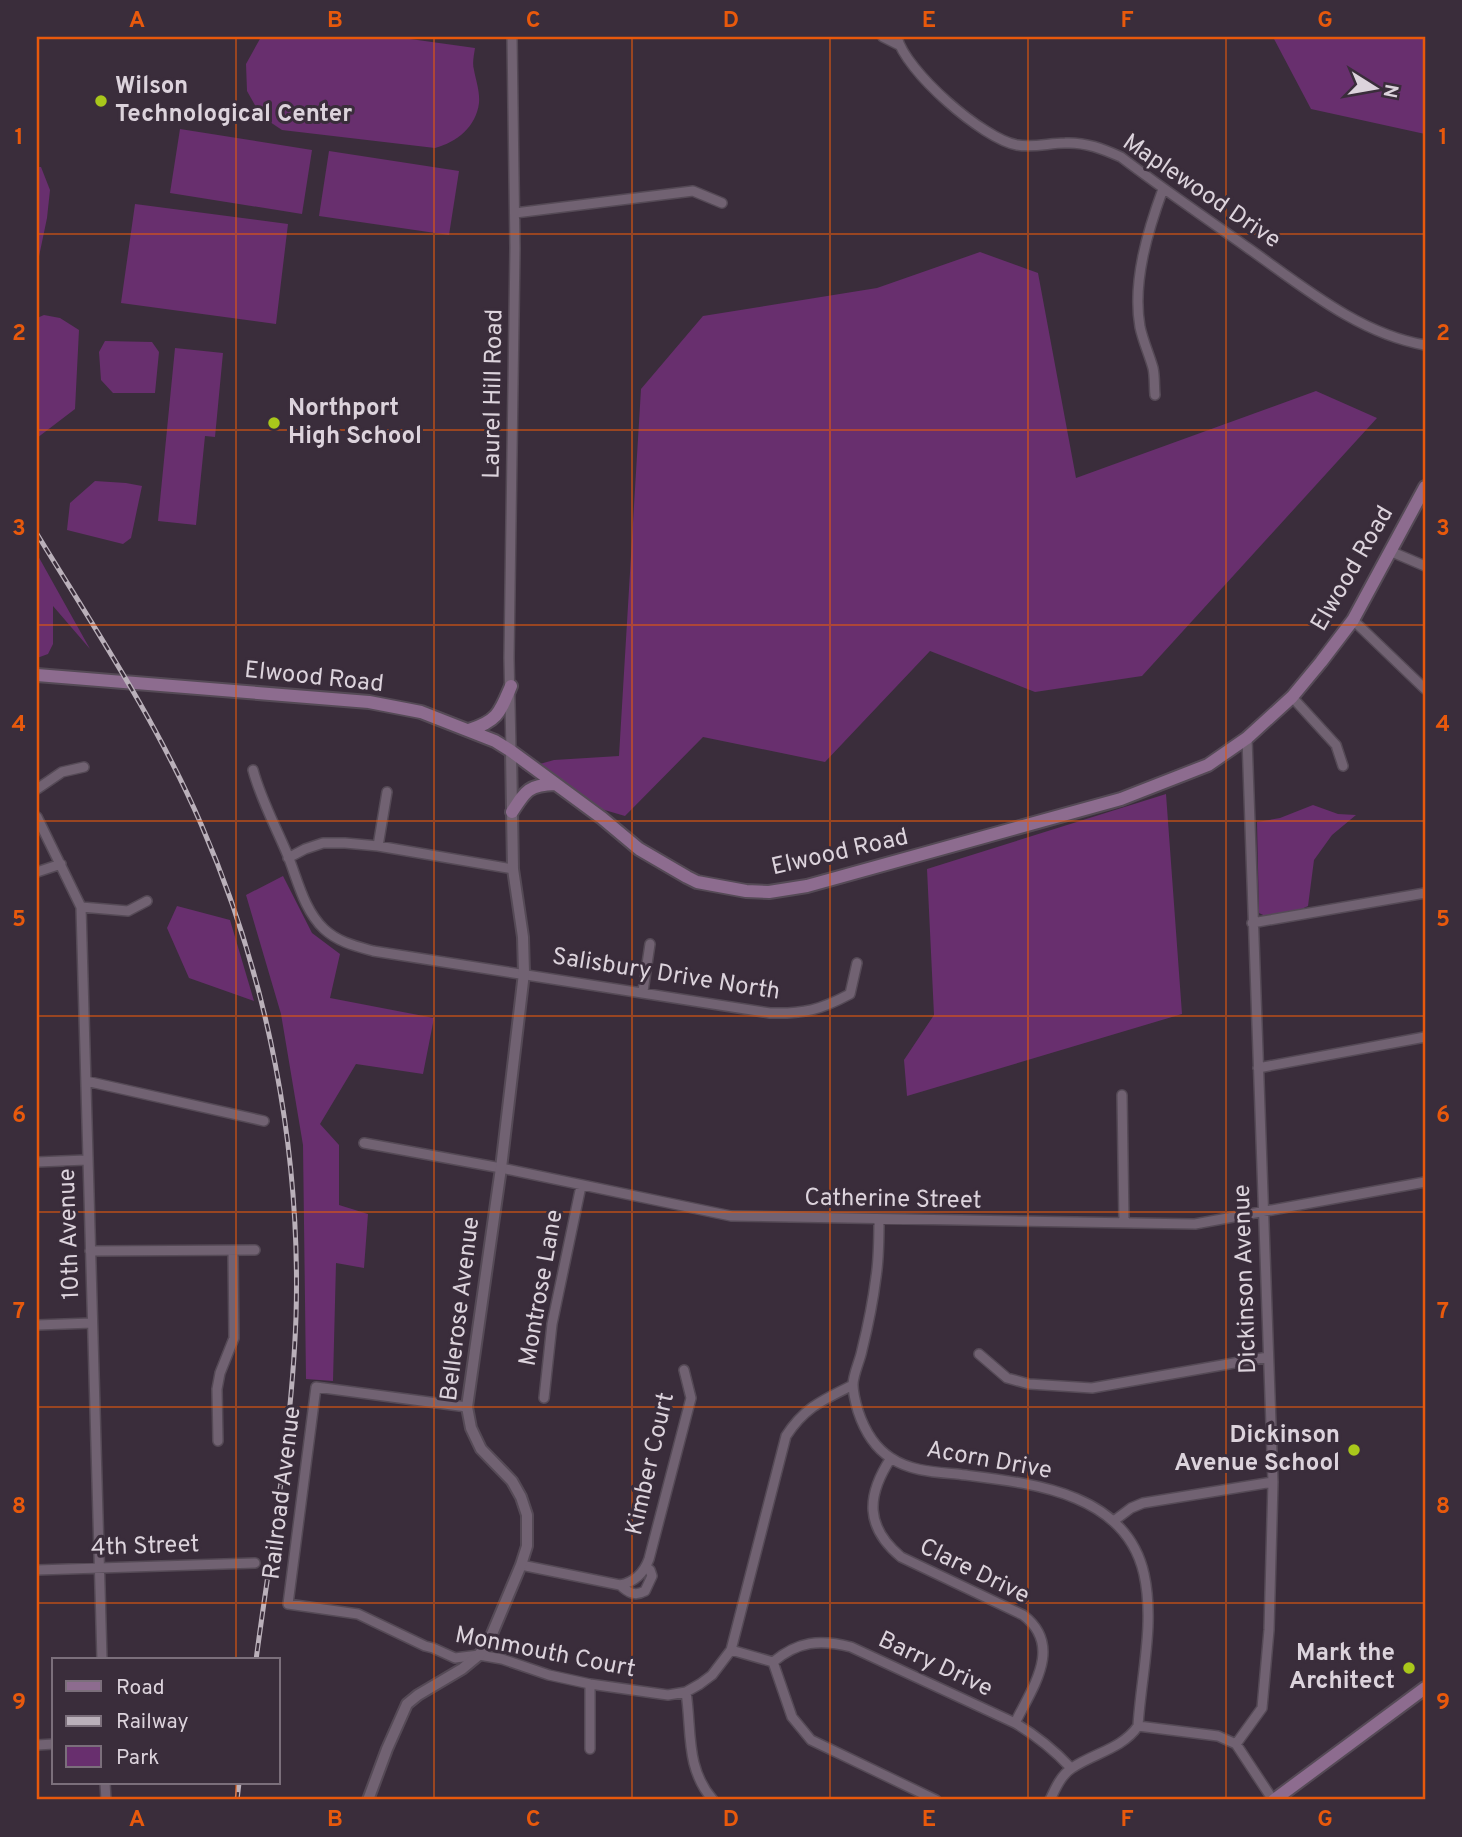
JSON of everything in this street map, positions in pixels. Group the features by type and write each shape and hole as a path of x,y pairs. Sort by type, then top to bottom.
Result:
{"main road":[{"name":"Elwood Road","path":"37,675 369,702 421,712 470,730 511,751 639,849 687,877 728,888 769,892 846,877 1121,799 1208,765 1247,738 1292,697 1353,620 1425,487"},
{"path":"470,730 488,724 499,714 511,686"},
{"path":"512,812 524,792 537,785 555,784"},
{"path":"1273,1800 1425,1688"}],"street":[{"name":"Laurel Hill Road","path":"511,751 515,213 512,37"},
{"path":"883,37 898,41"},
{"name":"Maplewood Drive","path":"898,41 927,83 997,139 1016,145 1063,143 1093,146 1121,158 1330,305 1403,341 1425,345"},
{"path":"1155,395 1153,370 1140,325 1138,301 1153,215 1163,189"},
{"path":"515,213 693,191 722,202"},
{"path":"1392,552 1425,566"},
{"path":"1353,620 1425,689"},
{"path":"1292,697 1336,745 1343,766"},
{"name":"Dickinson Avenue","path":"1236,1744 1262,1708 1269,1630 1273,1482 1247,738"},
{"name":"Bellerose Avenue","path":"368,1800 407,1704 462,1669 479,1655 489,1641 522,1565 528,1531 527,1515 521,1497 512,1481 481,1449 471,1429 467,1407 501,1168 524,973 523,937 513,869 511,751"},
{"path":"37,789 62,772 84,767"},
{"name":"Salisbury Drive North","path":"253,770 259,792 313,916 337,939 373,951 643,991 770,1013 793,1014 815,1011 849,994 857,963"},
{"path":"378,846 387,792"},
{"name":"10th Avenue","path":"37,817 81,907 102,1658"},
{"path":"288,858 323,843 378,846 513,869"},
{"path":"37,872 61,864"},
{"path":"1252,923 1425,893"},
{"path":"81,907 128,911 147,901"},
{"path":"643,991 650,944"},
{"path":"1258,1068 1425,1037"},
{"path":"86,1081 264,1121"},
{"path":"1122,1095 1124,1223"},
{"name":"Catherine Street","path":"364,1143 501,1168 731,1216 1195,1224 1425,1182"},
{"path":"37,1162 86,1160"},
{"name":"Montrose Lane","path":"544,1398 552,1324 581,1186"},
{"name":"Acorn Drive","path":"879,1219 876,1275 853,1385 858,1411 875,1444 891,1458 915,1468 1029,1483 1051,1489 1115,1520"},
{"path":"90,1251 255,1250"},
{"path":"218,1441 217,1389 220,1373 234,1338 233,1252"},
{"path":"37,1325 92,1323"},
{"path":"979,1354 1007,1378 1029,1384 1092,1388 1268,1357"},
{"name":"Kimber Court","path":"620,1585 632,1581 646,1567 691,1398 684,1370"},
{"path":"713,1800 697,1776 691,1756 686,1692 712,1675 731,1650 786,1436 797,1419 814,1405 853,1385"},
{"name":"Railroad Avenue","path":"288,1604 316,1387 467,1407"},
{"name":"Clare Drive","path":"891,1458 874,1489 872,1506 875,1524 885,1544 901,1558 1023,1615 1034,1624 1041,1637 1044,1648 1043,1662 1015,1723"},
{"path":"1049,1800 1071,1768 1129,1739 1138,1726 1149,1622 1148,1598 1143,1571 1127,1537 1115,1520 1143,1503 1273,1482"},
{"name":"4th Street","path":"37,1570 255,1563"},
{"name":"Kimber Court","path":"522,1565 620,1585 634,1594 645,1591 650,1585 651,1571 646,1567"},
{"name":"Monmouth Court","path":"288,1604 358,1614 455,1658 479,1655 590,1684 660,1694 686,1692"},
{"name":"Barry Drive","path":"773,1662 784,1653 806,1643 822,1641 843,1645 1015,1723 1035,1734 1071,1768"},
{"path":"731,1650 773,1662 792,1717 811,1740 936,1800"},
{"path":"590,1684 590,1749"},
{"path":"1138,1726 1218,1736 1236,1744 1273,1800"}],"green space":[{"path":"261,37 396,37 475,48 473,65 479,99 477,112 464,132 451,142 435,148 282,130 261,116 247,91 246,64"},
{"path":"1273,37 1425,37 1425,134 1311,109"},
{"path":"180,129 312,150 302,214 170,193"},
{"path":"329,151 459,171 449,235 319,216"},
{"path":"37,167 41,167 50,190 37,266"},
{"path":"135,204 288,224 276,324 121,303"},
{"path":"980,252 1038,273 1076,478 1316,391 1377,418 1142,676 1035,692 930,651 825,762 703,737 625,816 567,799 522,769 554,760 619,756 641,389 703,316 877,288"},
{"path":"44,315 60,318 79,330 75,409 37,438 37,318"},
{"path":"105,341 152,342 159,352 155,393 113,393 101,380 99,352"},
{"path":"175,348 223,353 215,437 205,436 196,525 158,521"},
{"path":"95,481 142,486 131,538 123,544 67,530 70,503"},
{"path":"37,554 90,649 53,606 53,644 48,654 37,658"},
{"path":"1166,794 1182,1014 907,1096 904,1060 934,1015 927,869"},
{"path":"1313,805 1338,814 1356,815 1332,835 1314,860 1308,906 1290,914 1265,916 1259,913 1257,822 1280,818"},
{"path":"283,876 312,933 340,954 330,998 434,1018 423,1074 356,1064 320,1124 339,1145 339,1205 368,1214 364,1268 336,1263 333,1381 306,1379 303,1145 281,1014 246,895"},
{"path":"177,906 230,920 254,1001 189,978 167,928"}],"railway":[{"path":"37,534 145,712 184,786 225,883 245,943 276,1066 293,1191 296,1317 286,1446 256,1658"},
{"path":"237,1800 239,1784"}],"place":[{"name":"Wilson Technological Center","path":"101,101"},
{"name":"Northport High School","path":"274,423"},
{"name":"Dickinson Avenue School","path":"1354,1450"},
{"name":"Mark the Architect","path":"1409,1668"}]}
